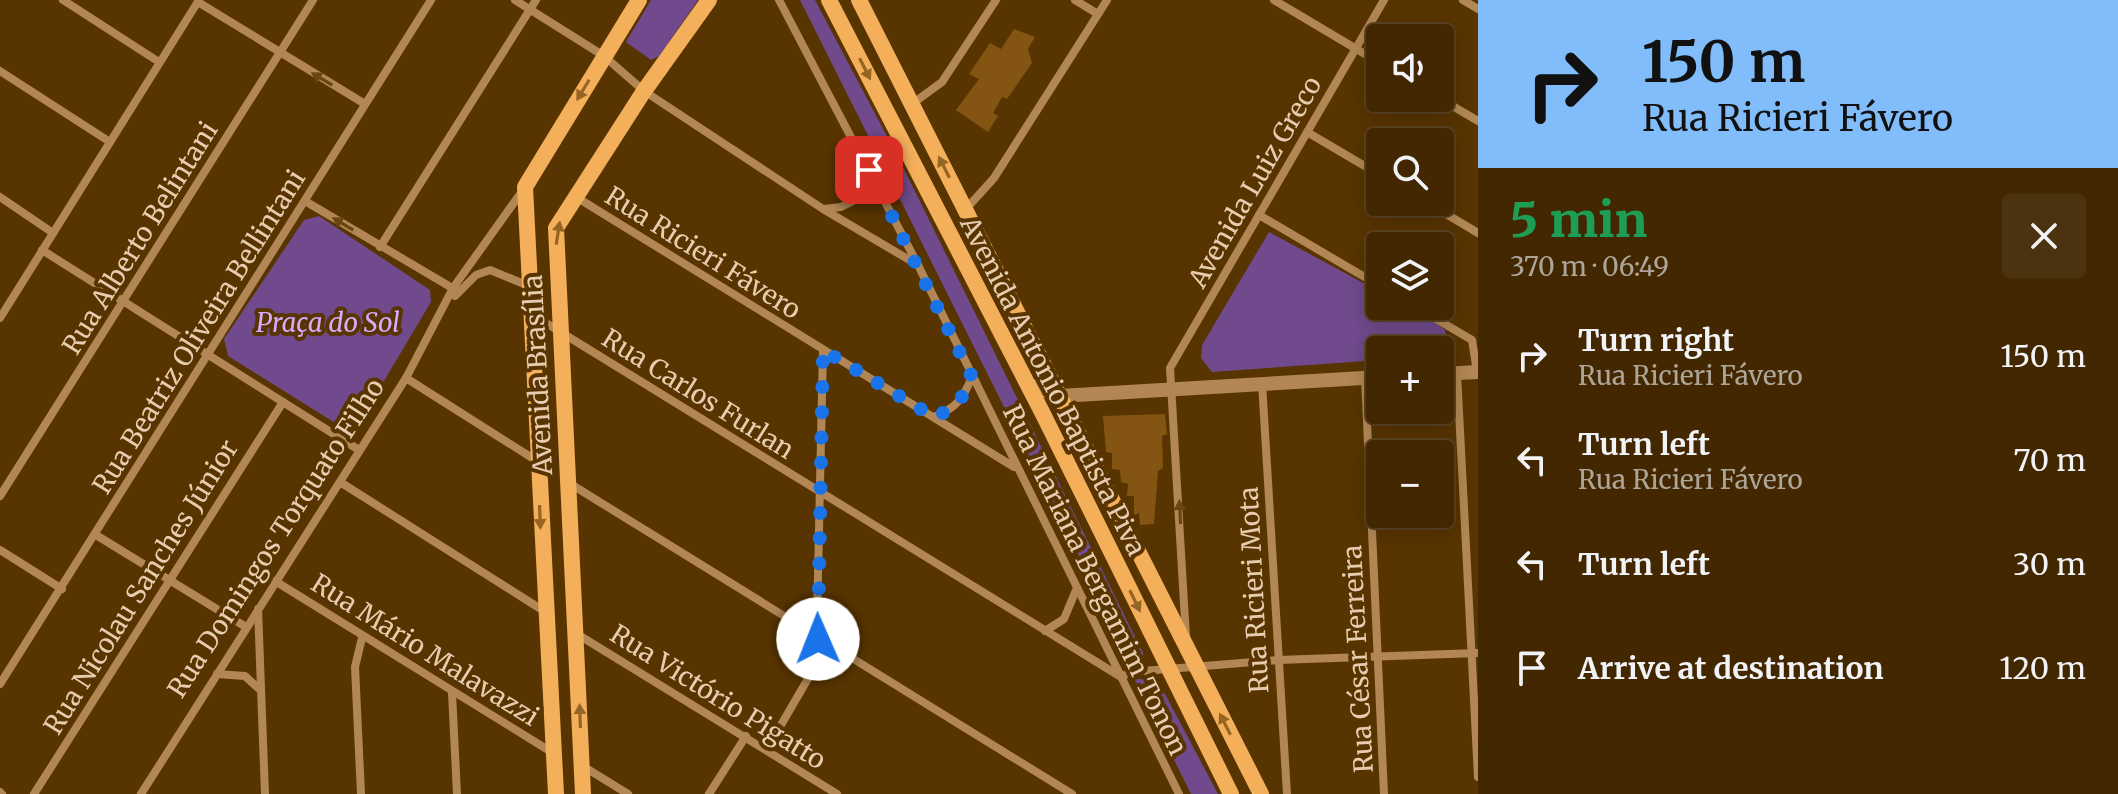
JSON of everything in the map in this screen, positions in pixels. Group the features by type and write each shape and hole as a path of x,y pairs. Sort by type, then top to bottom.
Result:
{"main road":[{"name":"Rua Domingos Torquato Filho","path":"525,187 639,0"},
{"name":"Avenida Brasília","path":"583,794 577,634 558,330 556,228 644,91 709,0"},
{"name":"Avenida Antonio Baptista Piva","path":"829,0 1043,414 1231,794"},
{"name":"Avenida Antonio Baptista Piva","path":"864,2 912,104 1261,794"},
{"name":"Avenida Brasília","path":"525,187 544,611 556,794"},
{"path":"983,300 1000,298 1006,289"}],"street":[{"path":"63,0 159,62"},
{"name":"Rua Alberto Belintani","path":"0,496 313,0"},
{"name":"Rua Beatriz Oliveira Bellintani","path":"0,684 431,0"},
{"path":"515,0 604,56 644,91 823,209 918,265"},
{"path":"380,247 536,0"},
{"name":"Rua Mariana Bergamim Tonon","path":"779,0 918,265 1179,794"},
{"path":"912,104 942,82 996,0"},
{"path":"1075,0 1098,14"},
{"path":"965,209 994,178 1107,0"},
{"path":"1274,0 1366,54"},
{"name":"Avenida Luiz Greco","path":"1187,646 1170,368 1384,0"},
{"path":"1463,0 1478,9"},
{"path":"1,312 199,1 365,104"},
{"path":"0,71 110,142"},
{"path":"1454,107 1478,121"},
{"path":"1307,132 1366,167"},
{"path":"823,209 841,207 855,200 869,170"},
{"name":"Rua Domingos Torquato Filho","path":"141,794 406,378 446,305 525,187"},
{"name":"Rua Ricieri Fávero","path":"575,196 1016,468"},
{"path":"0,197 53,233"},
{"path":"305,201 456,290"},
{"path":"1259,215 1366,278"},
{"path":"1449,216 1478,233"},
{"path":"42,250 359,450"},
{"name":"Rua Domingos Torquato Filho","path":"456,290 476,275 490,270 531,287"},
{"name":"Rua Carlos Furlan","path":"533,315 1121,677"},
{"path":"1438,320 1472,340 1478,372 1454,373"},
{"path":"767,749 820,658 823,350"},
{"path":"1457,373 1475,653 1478,777"},
{"path":"934,417 953,409 964,396 972,377"},
{"path":"406,378 538,461"},
{"path":"1027,384 1060,396 1366,378"},
{"name":"Rua Ricieri Mota","path":"1262,383 1287,794"},
{"path":"1043,414 1060,396"},
{"name":"Rua Nicolau Sanches Júnior","path":"34,794 283,402"},
{"name":"Rua César Ferreira","path":"1373,424 1384,794"},
{"path":"340,482 544,611"},
{"path":"568,482 1072,794"},
{"path":"96,535 246,627"},
{"path":"0,550 62,589"},
{"name":"Rua Mário Malavazzi","path":"275,581 362,638 553,753"},
{"path":"1045,631 1064,619 1076,589"},
{"path":"258,608 265,794"},
{"name":"Rua Victório Pigatto","path":"577,634 837,794"},
{"path":"361,794 355,667 362,638"},
{"path":"1121,677 1131,672 1278,660 1475,653"},
{"path":"217,674 245,676 260,691"},
{"path":"452,693 457,794"},
{"path":"709,794 746,736"},
{"path":"581,765 628,794"}],"green space":[{"path":"651,0 698,0 659,56 651,60 626,42"},
{"path":"800,0 815,0 900,161 1144,655 1127,652"},
{"name":"Praça do Sol","path":"319,216 430,290 431,302 359,423 340,426 228,356 224,339 304,220"},
{"path":"1269,232 1366,284 1366,320 1430,320 1445,330 1446,336 1366,336 1366,361 1212,372 1201,358 1202,345"},
{"path":"1134,679 1157,679 1218,794 1191,794"}],"building":[{"path":"1014,29 1035,37 1028,49 1032,63 1007,99 1002,97 993,113 998,116 988,132 956,110 979,79 969,74 990,43 1001,49"},
{"path":"1165,414 1167,434 1162,436 1163,468 1158,471 1154,524 1140,525 1139,513 1134,515 1134,496 1127,496 1128,484 1121,482 1120,470 1112,469 1112,453 1106,452 1103,416"}],"route":[{"path":"818,639 823,350 934,417 953,409 964,396 972,377 869,170"}]}
